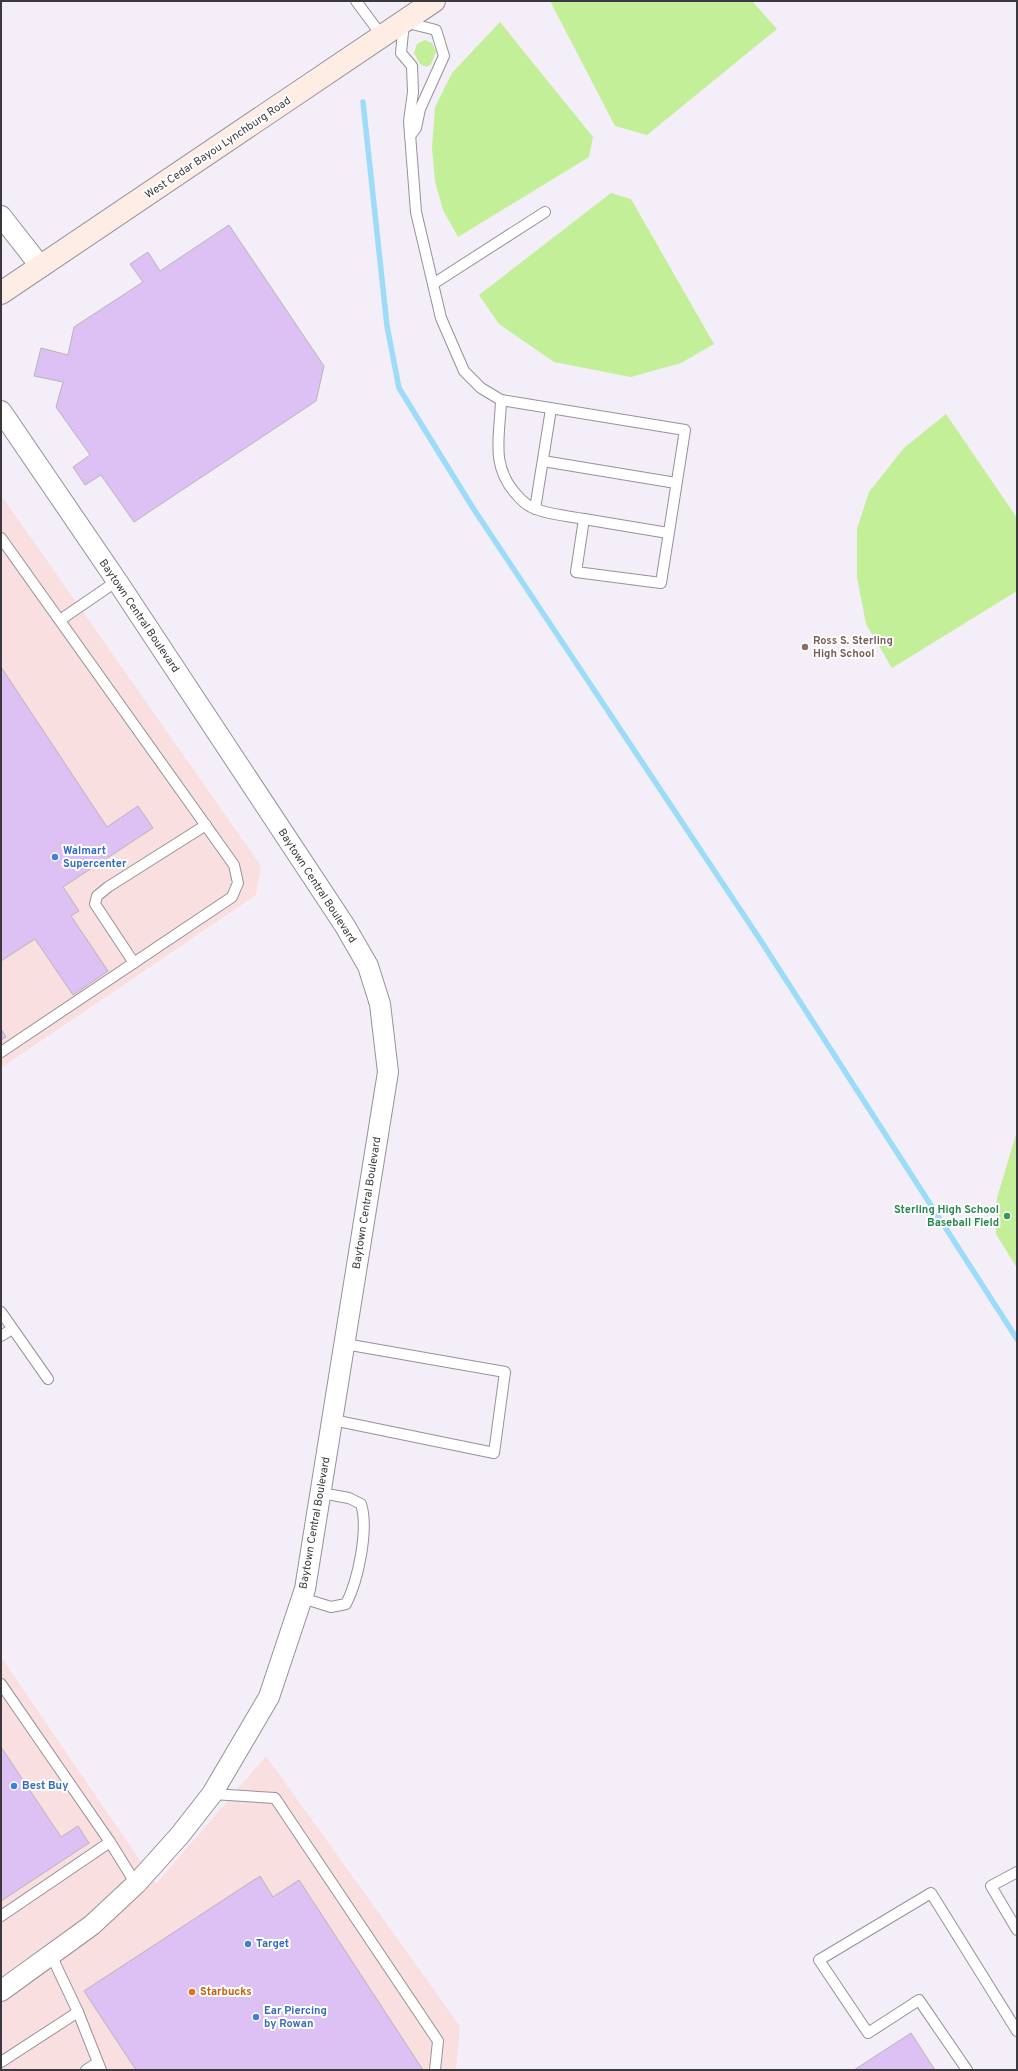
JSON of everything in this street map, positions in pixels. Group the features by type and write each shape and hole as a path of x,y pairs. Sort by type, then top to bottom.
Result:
{"main road":[{"name":"West Cedar Bayou Lynchburg Road","path":"1,293 434,1"}],"street":[{"path":"1,216 41,267"},
{"name":"Baytown Central Boulevard","path":"1,410 117,581 345,926 368,966 380,1004 388,1072 321,1493 302,1598 269,1697 212,1794 180,1835 136,1884 92,1925 1,1991"}],"lane":[{"path":"356,1 382,36"},
{"path":"410,136 416,128 420,109 444,56 436,30 404,22 401,53 412,66 409,121 410,136 416,212 441,318 464,371 481,388 501,400 551,410 685,430 661,583 576,572 584,519"},
{"path":"433,284 545,212"},
{"path":"501,400 498,456 500,470 509,485 521,499 535,509 668,533"},
{"path":"535,509 551,410"},
{"path":"543,461 676,483"},
{"path":"1,538 234,865 238,883 232,897 1,1052"},
{"path":"60,620 117,581"},
{"path":"134,963 95,904 97,896 108,887 206,825"},
{"path":"1,1312 48,1379"},
{"path":"1,1336 12,1329"},
{"path":"332,1420 494,1453 505,1372 345,1344"},
{"path":"302,1598 331,1606 346,1604 353,1592 365,1531 364,1513 361,1504 349,1498 321,1493"},
{"path":"1,1684 110,1842 136,1884"},
{"path":"212,1794 275,1798 438,2042 435,2070"},
{"path":"1,1916 110,1842"},
{"path":"1017,1872 991,1886 1017,1930"},
{"path":"967,2070 919,2000 868,2033 819,1960 931,1893 1017,2031"},
{"path":"50,1955 78,2012 99,2066 86,2070"},
{"path":"1,2062 78,2012"}],"shaded area":[{"path":"1,495 261,866 256,895 1,1068"},
{"path":"1,1657 156,1884 266,1756 460,2026 456,2070 1,2070"}],"green space":[{"path":"550,1 752,1 777,29 647,135 615,126"},
{"path":"500,22 593,137 589,157 458,237 443,210 435,181 432,148 435,107 452,73"},
{"path":"425,40 432,43 436,52 431,64 427,67 420,64 414,53 417,44"},
{"path":"611,193 631,199 714,344 681,363 631,377 554,362 499,324 479,295"},
{"path":"946,414 1017,518 1017,591 892,668 866,624 857,577 857,529 869,492 904,448"},
{"name":"Sterling High School Baseball Field","path":"1017,1131 1017,1268 996,1234 997,1198"}],"building":[{"path":"229,225 324,366 316,401 134,522 101,475 85,485 73,467 90,455 56,407 63,382 34,376 41,348 68,355 74,327 143,282 130,264 148,252 160,271"},
{"name":"Walmart Supercenter","path":"1,667 107,827 138,806 153,828 63,887 79,911 71,916 108,971 73,995 35,939 1,961"},
{"path":"1,1029 6,1037 1,1040"},
{"name":"Best Buy","path":"1,1747 61,1837 78,1826 89,1843 1,1901"},
{"name":"Target","path":"260,1876 273,1897 299,1880 423,2070 136,2070 84,1991"},
{"path":"911,2033 935,2070 854,2070"}],"waterway":[{"path":"363,102 387,326 399,388 473,508 759,938 1017,1339"}],"place":[{"name":"Ross S. Sterling High School","path":"805,647"},
{"name":"Walmart Supercenter","path":"55,857"},
{"name":"Sterling High School Baseball Field","path":"1007,1216"},
{"name":"Best Buy","path":"14,1786"},
{"name":"Target","path":"248,1944"},
{"name":"Starbucks","path":"192,1992"},
{"name":"Ear Piercing by Rowan","path":"256,2017"}]}
